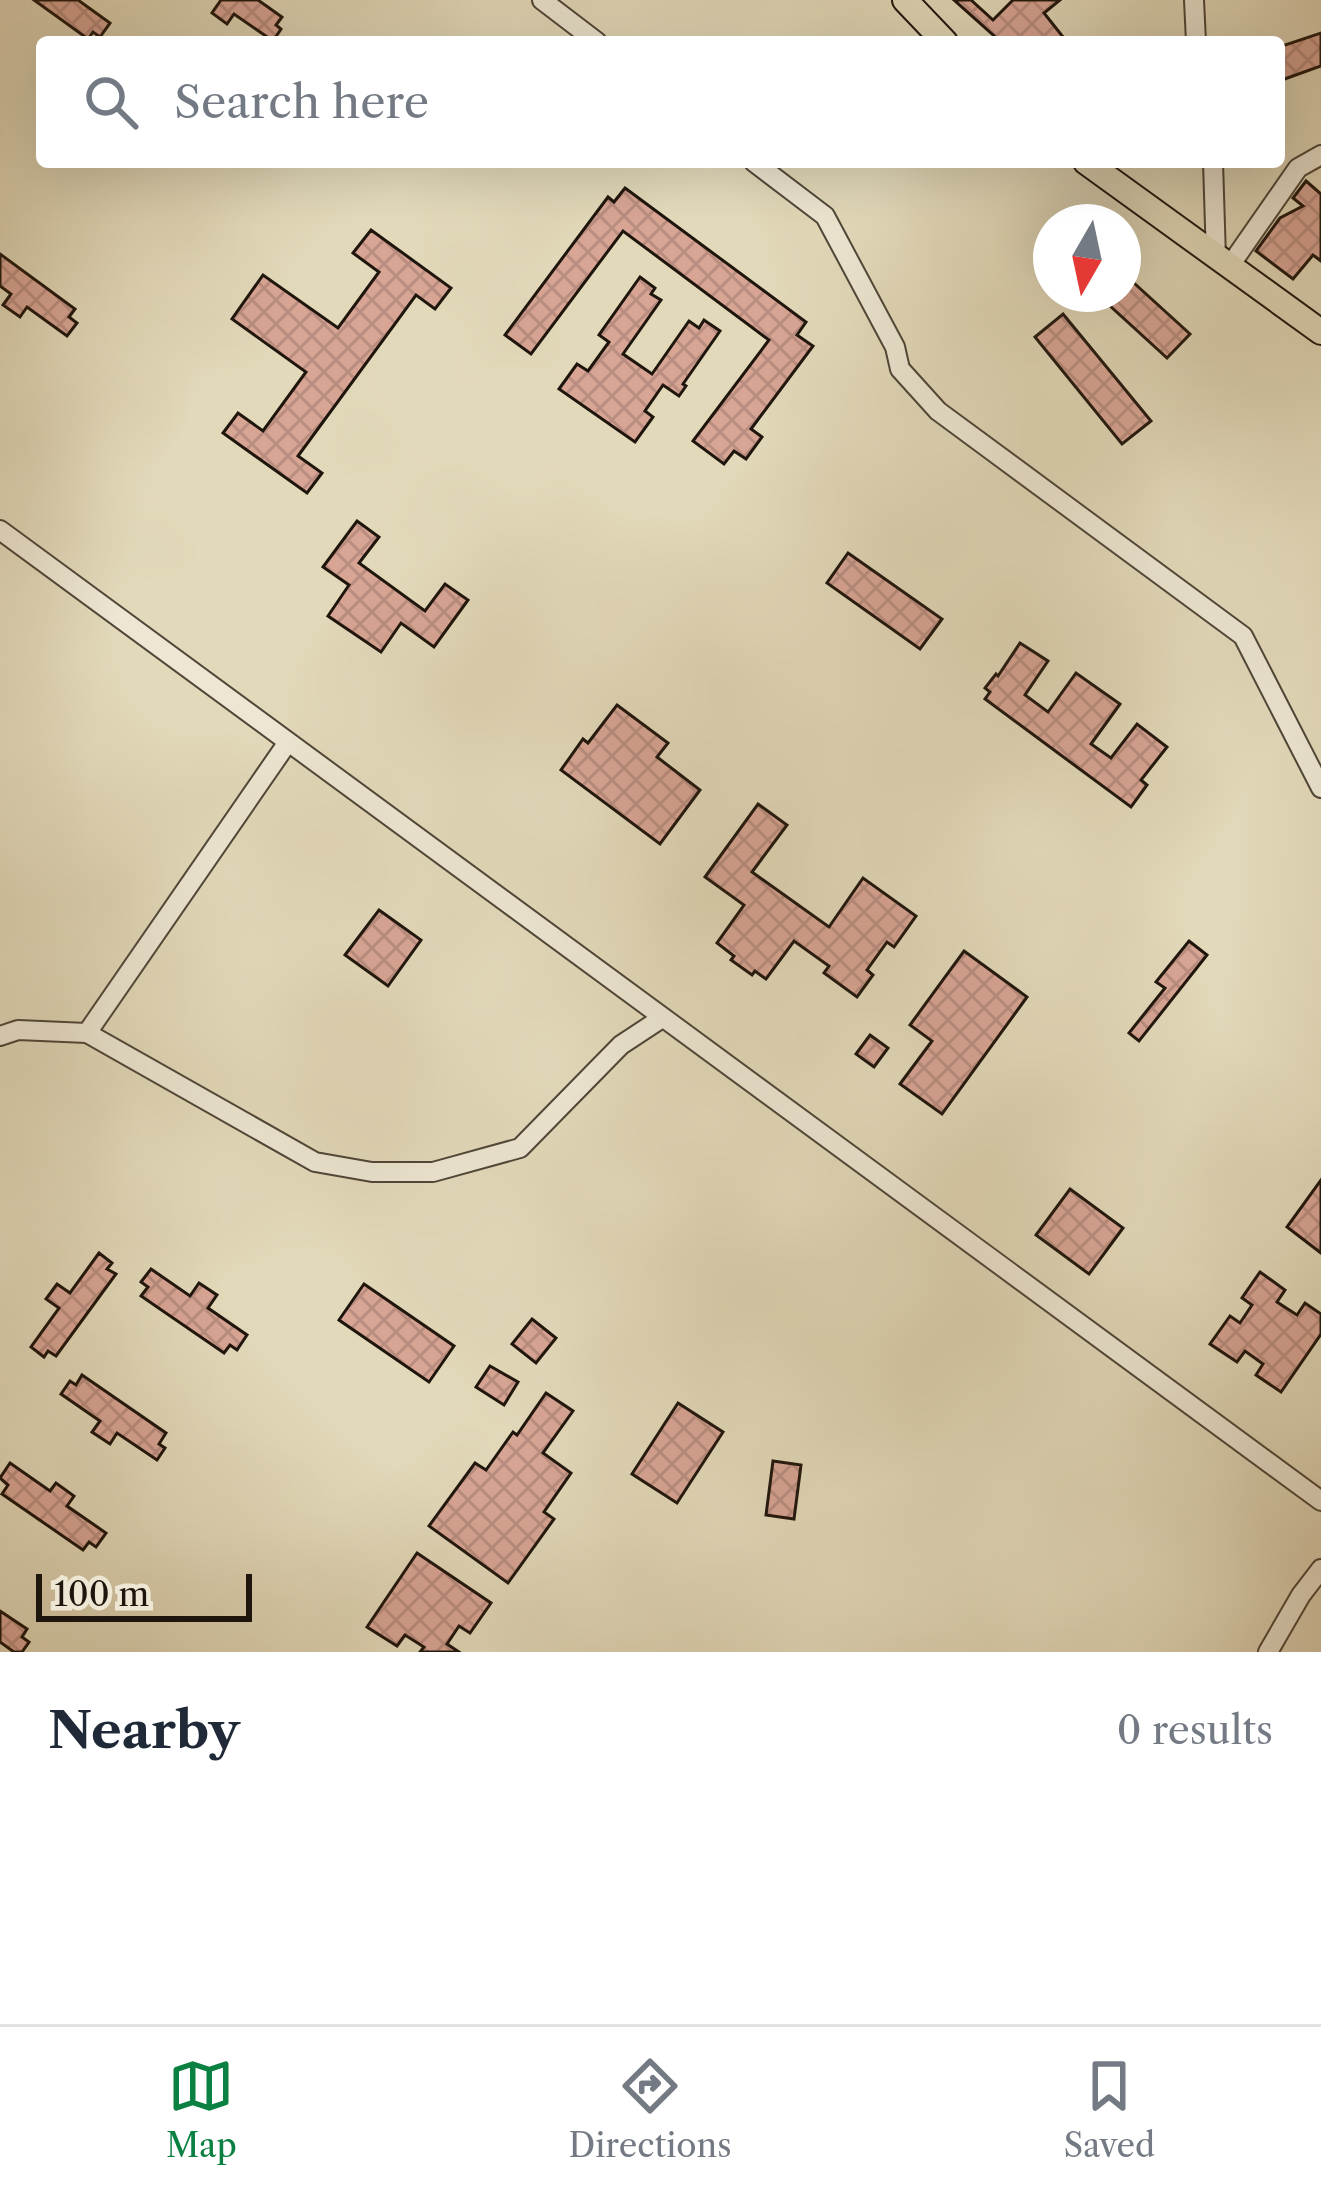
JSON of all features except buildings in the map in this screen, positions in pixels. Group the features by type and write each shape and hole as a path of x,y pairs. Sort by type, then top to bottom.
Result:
{"main road":[{"path":"905,0 939,36"},
{"path":"1094,168 1321,332"}],"street":[{"path":"542,0 589,36"},
{"path":"1194,0 1196,36"},
{"path":"1222,263 1298,168 1321,155"},
{"path":"762,168 825,216 895,347 900,369 938,411 1243,636 1321,788"},
{"path":"1214,168 1222,263"},
{"path":"0,530 1321,1501"},
{"path":"87,1033 288,742"},
{"path":"0,1036 18,1030 87,1033 315,1162 372,1172 433,1172 520,1148 621,1045 662,1018"},
{"path":"1268,1652 1321,1569"}]}
